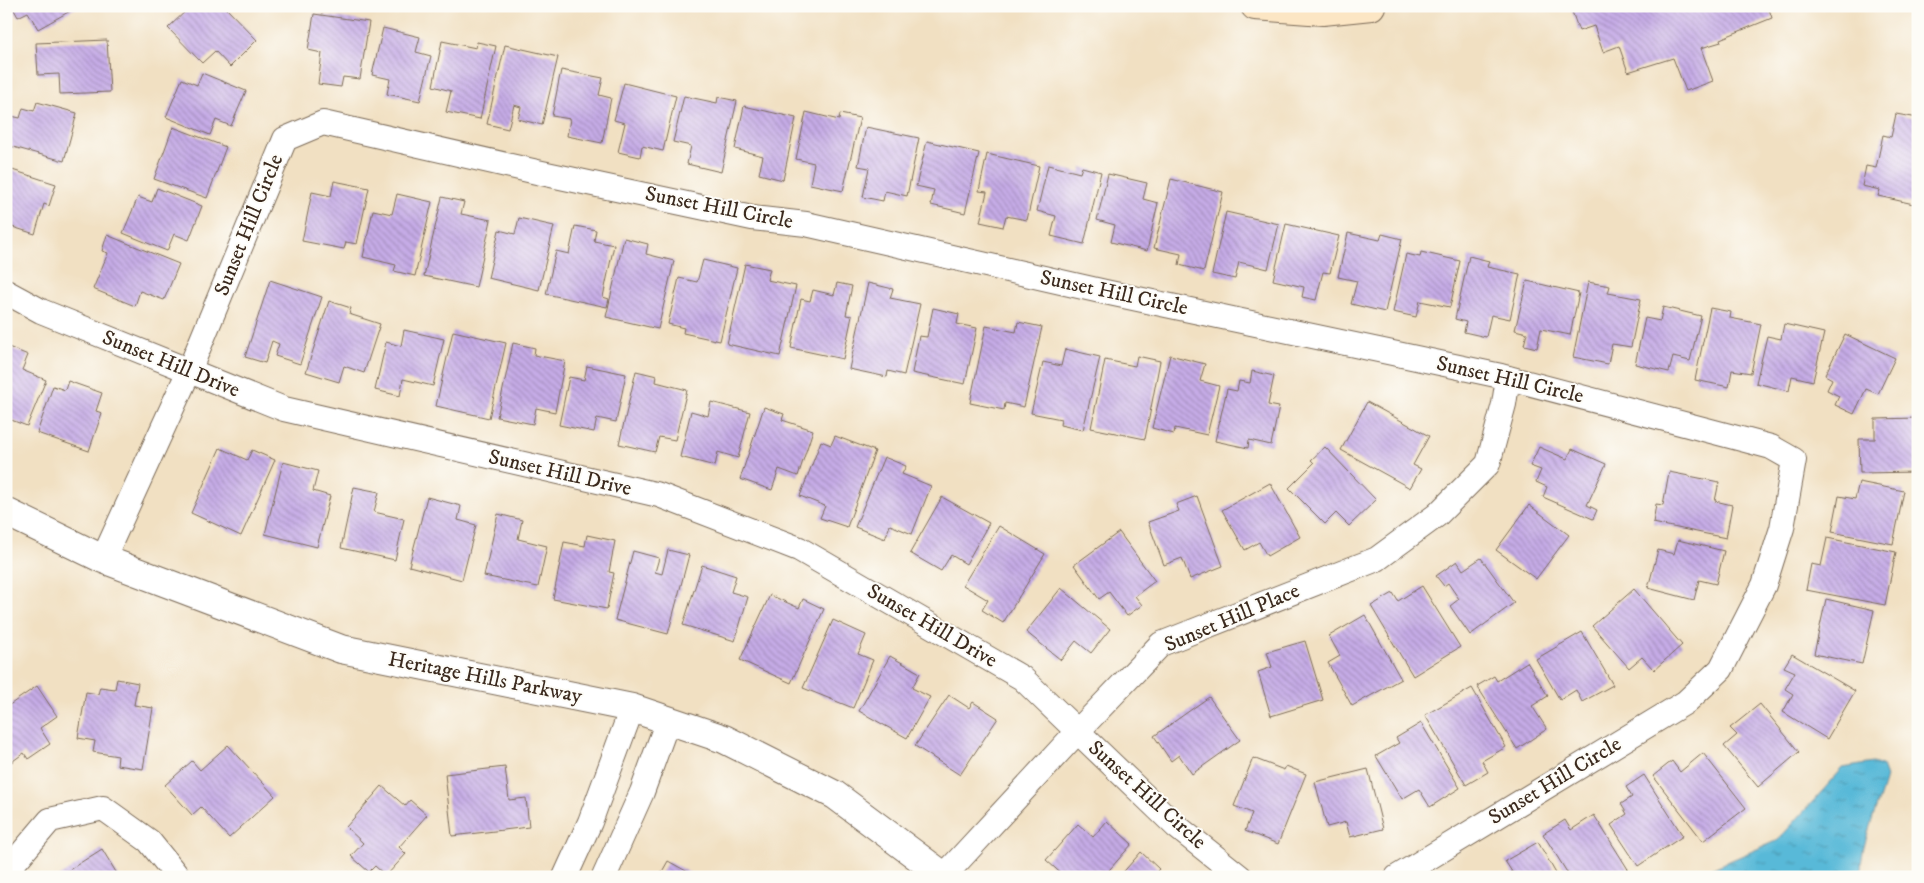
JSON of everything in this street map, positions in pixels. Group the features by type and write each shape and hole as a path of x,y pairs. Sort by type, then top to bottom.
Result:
{"main road":[{"path":"1255,6 1323,11 1371,6"}],"street":[{"name":"Sunset Hill Circle","path":"103,559 189,371 285,139 323,122 537,172 752,218 806,224 1105,292 1508,378 1762,445 1794,460 1782,528 1764,585 1720,669 1686,702 1397,877"},
{"name":"Sunset Hill Drive","path":"6,292 41,311 284,409 659,495 799,549 1022,678 1077,732"},
{"name":"Sunset Hill Place","path":"945,876 1077,732 1161,644 1377,559 1437,515 1488,464 1504,404 1508,378"},
{"name":"Heritage Hills Parkway","path":"6,512 103,559 341,649 632,708 724,739 835,795 945,876"},
{"path":"565,877 590,822 632,708"},
{"path":"604,877 642,792 668,720"},
{"name":"Sunset Hill Circle","path":"1077,732 1176,826 1240,877"},
{"path":"6,872 50,820 103,808 149,841 178,877"}],"water":[{"path":"1873,763 1882,766 1886,777 1865,842 1862,855 1862,877 1679,877 1711,869 1778,840 1843,768"}],"building":[{"path":"12,6 79,6 38,29 28,12 18,17"},
{"path":"191,6 224,6 257,40 230,67 215,51 202,63 168,28"},
{"path":"1570,6 1768,6 1772,18 1720,39 1721,42 1701,48 1713,81 1686,91 1673,58 1628,72 1619,46 1603,52 1594,26 1579,31"},
{"path":"314,14 369,22 360,79 343,77 341,87 318,84 322,53 308,50"},
{"path":"383,28 420,37 416,52 431,56 420,101 387,94 390,79 372,75"},
{"path":"107,40 110,92 60,94 59,74 38,75 36,43"},
{"path":"442,41 476,48 477,42 496,46 480,119 446,112 451,91 433,86"},
{"path":"505,45 558,57 542,125 518,119 521,107 514,105 508,129 487,124"},
{"path":"561,70 603,78 599,95 611,98 602,143 567,136 570,119 552,116"},
{"path":"202,73 246,91 231,126 216,120 210,135 166,117 182,79 197,85"},
{"path":"624,83 676,96 663,151 642,146 640,157 618,152 625,123 614,120"},
{"path":"684,96 717,103 718,97 737,101 721,172 687,164 691,146 673,142"},
{"path":"37,102 77,113 64,161 6,145 7,115 20,118 23,108 34,111"},
{"path":"744,106 796,118 783,180 759,174 763,156 735,149"},
{"path":"806,112 839,120 840,114 860,118 843,191 810,184 814,163 796,159"},
{"path":"1896,114 1918,118 1918,205 1878,196 1880,190 1862,186 1866,166 1876,168 1883,135 1891,137"},
{"path":"173,127 226,147 207,198 154,179"},
{"path":"866,127 919,138 907,196 885,191 883,201 863,197 869,168 858,166"},
{"path":"927,141 979,153 965,213 931,205 934,190 916,186"},
{"path":"987,154 1039,166 1027,220 1006,216 1003,227 980,222 987,192 979,191"},
{"path":"1048,165 1080,173 1082,167 1101,172 1084,244 1051,236 1056,216 1037,211"},
{"path":"6,168 56,184 49,206 44,204 35,234 6,225"},
{"path":"1108,174 1147,183 1143,199 1158,203 1147,251 1111,242 1115,225 1097,220"},
{"path":"1171,179 1223,192 1204,271 1179,265 1181,254 1154,248"},
{"path":"334,181 369,188 357,244 346,242 344,249 302,241 312,192 331,196"},
{"path":"157,188 202,206 189,240 174,234 167,251 123,233 138,197 152,202"},
{"path":"397,194 432,202 415,276 394,271 396,265 363,257 373,210 392,214"},
{"path":"442,197 464,202 461,214 491,220 476,287 424,276"},
{"path":"1226,212 1279,224 1268,269 1239,262 1235,279 1212,274"},
{"path":"519,218 554,226 539,290 488,278 499,230 515,234"},
{"path":"1286,224 1339,236 1330,273 1323,272 1316,300 1302,297 1304,287 1273,280"},
{"path":"575,226 596,230 594,241 614,245 603,297 609,299 607,307 546,294 556,251 569,254"},
{"path":"1348,233 1380,240 1382,234 1402,239 1385,312 1351,304 1357,281 1338,277"},
{"path":"107,235 179,264 164,300 140,291 135,306 93,289 108,253 102,251"},
{"path":"624,238 648,244 646,254 674,261 658,329 606,317"},
{"path":"1421,252 1460,261 1450,307 1420,301 1416,317 1393,312 1406,254 1420,257"},
{"path":"1469,256 1489,261 1487,267 1520,274 1510,319 1491,315 1486,337 1464,332 1466,322 1455,319"},
{"path":"703,260 737,268 720,341 683,333 684,328 668,324 679,278 697,282"},
{"path":"745,264 770,269 767,280 796,286 780,356 727,344"},
{"path":"270,280 322,297 300,364 275,356 279,344 272,341 265,363 245,357"},
{"path":"1527,281 1579,293 1570,335 1541,329 1537,348 1524,345 1527,333 1515,330"},
{"path":"1588,282 1610,286 1608,293 1641,299 1631,347 1612,344 1608,364 1573,357"},
{"path":"837,283 852,286 846,315 852,316 843,359 791,348 801,299 810,301 813,290 834,295"},
{"path":"868,283 893,289 890,298 920,304 904,375 888,371 887,377 849,369"},
{"path":"329,301 351,308 349,314 380,324 364,373 344,366 339,382 306,372"},
{"path":"1663,307 1701,316 1690,361 1673,357 1669,372 1635,364 1645,318 1660,321"},
{"path":"933,308 959,314 957,324 977,328 965,384 912,373 919,336 927,337"},
{"path":"1710,308 1731,312 1730,318 1761,324 1751,373 1732,370 1729,387 1695,380"},
{"path":"1018,322 1042,327 1024,407 1005,403 1004,410 970,403 986,326 1016,332"},
{"path":"1784,324 1824,333 1813,381 1792,376 1789,391 1756,383 1767,336 1781,339"},
{"path":"404,330 444,339 433,386 403,379 400,396 375,390 386,342 401,346"},
{"path":"453,331 506,343 489,418 436,406"},
{"path":"1845,334 1895,358 1878,394 1866,389 1854,414 1835,405 1839,396 1827,390 1832,379 1825,375"},
{"path":"513,343 535,348 534,355 565,361 555,412 536,408 533,424 497,417"},
{"path":"6,346 28,355 22,370 46,380 27,426 6,418"},
{"path":"1065,349 1100,357 1083,430 1060,425 1061,419 1031,413 1043,362 1061,366"},
{"path":"1170,355 1205,364 1200,381 1219,386 1207,435 1175,428 1174,434 1152,428"},
{"path":"1137,356 1160,361 1145,439 1091,428 1105,360 1135,366"},
{"path":"587,366 626,374 616,422 597,418 594,432 559,425 569,377 584,380"},
{"path":"636,371 657,376 656,382 687,390 675,440 659,437 655,452 619,444"},
{"path":"1252,371 1274,376 1268,405 1279,407 1271,445 1249,440 1248,448 1215,441 1227,389 1237,391 1239,381 1250,383"},
{"path":"68,381 102,393 96,411 102,413 89,451 37,433 53,386 65,390"},
{"path":"711,402 750,412 738,458 718,452 715,466 680,457 691,411 708,416"},
{"path":"1367,402 1429,436 1413,465 1421,469 1410,488 1341,450"},
{"path":"764,407 784,414 782,420 813,430 798,476 779,469 772,490 740,479"},
{"path":"1918,418 1918,472 1860,473 1859,439 1875,439 1875,419"},
{"path":"835,436 875,451 847,527 820,518 825,506 800,496 821,441 831,445"},
{"path":"1325,447 1376,500 1349,526 1336,513 1325,524 1289,488 1314,463 1311,460"},
{"path":"1539,447 1567,459 1572,449 1606,464 1587,505 1597,510 1593,519 1543,497 1547,487 1536,482 1541,470 1530,466"},
{"path":"220,448 247,460 252,450 275,460 241,536 191,513"},
{"path":"884,457 906,466 902,474 931,486 912,534 890,525 885,539 855,527"},
{"path":"283,462 318,471 313,491 330,496 317,547 265,534"},
{"path":"1669,472 1719,482 1715,501 1732,505 1726,538 1653,523 1656,504 1663,505"},
{"path":"1859,482 1904,491 1893,544 1832,532 1839,496 1855,499"},
{"path":"1270,483 1300,537 1267,556 1259,542 1245,550 1222,510"},
{"path":"354,487 379,492 374,512 404,519 395,560 341,548"},
{"path":"1197,496 1223,566 1190,579 1182,558 1164,565 1148,522 1179,511 1176,504"},
{"path":"427,497 461,506 458,520 476,525 462,580 409,566"},
{"path":"942,497 989,523 966,564 951,555 941,571 910,553"},
{"path":"1529,505 1569,535 1536,579 1496,550"},
{"path":"498,514 522,520 518,539 547,546 538,587 484,576"},
{"path":"999,526 1045,554 1003,623 982,610 988,600 963,585"},
{"path":"1119,532 1155,581 1135,596 1142,605 1127,616 1109,592 1099,599 1074,565"},
{"path":"587,535 615,541 609,572 614,573 607,609 553,599 564,542 585,546"},
{"path":"1827,538 1896,552 1885,605 1806,590 1811,564 1821,566"},
{"path":"1678,540 1724,551 1716,584 1699,580 1694,600 1648,588 1658,550 1674,554"},
{"path":"668,550 689,555 668,634 615,620 633,551 659,558 655,572 662,574"},
{"path":"1481,558 1514,603 1470,635 1450,606 1459,599 1448,583 1444,586 1436,576 1457,561 1463,570"},
{"path":"702,565 736,576 731,592 748,597 735,641 683,625"},
{"path":"1422,586 1460,647 1413,676 1371,606 1393,593 1398,601"},
{"path":"1061,588 1110,629 1091,653 1076,641 1061,660 1026,632"},
{"path":"1634,589 1682,645 1654,670 1642,657 1629,668 1592,626"},
{"path":"770,595 799,608 803,599 824,609 791,683 740,660"},
{"path":"1826,599 1874,610 1862,664 1814,654"},
{"path":"1365,615 1401,679 1352,706 1328,663 1340,656 1329,636"},
{"path":"833,620 866,635 858,654 873,660 853,708 803,688"},
{"path":"1582,632 1613,685 1582,702 1576,690 1560,700 1536,659"},
{"path":"1305,641 1323,700 1271,716 1258,672 1272,667 1267,652"},
{"path":"1792,654 1855,691 1827,739 1783,712 1793,694 1785,689 1795,672 1784,667"},
{"path":"890,656 920,673 912,688 930,697 907,738 859,711"},
{"path":"1527,662 1548,696 1532,706 1547,729 1517,749 1477,686 1494,676 1497,681"},
{"path":"117,679 138,683 134,705 153,708 143,769 117,765 118,756 93,752 95,741 78,738 86,692 98,694 100,687 115,689"},
{"path":"37,686 57,716 40,728 50,744 28,759 24,753 6,766 6,703 8,706"},
{"path":"1472,688 1506,747 1482,761 1488,772 1466,785 1425,715"},
{"path":"949,695 969,708 973,702 998,718 960,775 915,746"},
{"path":"1209,697 1240,740 1192,774 1179,755 1171,761 1154,736"},
{"path":"1760,704 1799,752 1758,787 1724,746 1737,735 1730,728"},
{"path":"1421,723 1460,788 1430,807 1419,789 1402,799 1376,756 1399,743 1396,738"},
{"path":"228,745 275,796 229,838 201,807 192,815 165,785 192,761 200,770"},
{"path":"1703,753 1746,808 1703,841 1653,776 1672,761 1680,772"},
{"path":"1253,758 1284,770 1286,766 1306,774 1278,844 1245,831 1252,813 1234,806"},
{"path":"505,767 509,800 526,798 529,827 452,836 445,774"},
{"path":"1368,769 1383,829 1350,837 1346,822 1327,827 1315,782"},
{"path":"1644,775 1683,836 1638,866 1611,825 1627,814 1621,804 1632,797 1626,787"},
{"path":"382,786 405,806 410,800 427,815 399,847 406,854 386,876 375,866 369,872 351,856 363,843 346,827"},
{"path":"1594,815 1631,874 1627,877 1570,877 1543,834 1565,820 1571,830"},
{"path":"1107,821 1132,844 1103,877 1065,877 1046,860 1078,824 1093,837"},
{"path":"1538,842 1558,877 1512,877 1514,875 1505,861"},
{"path":"102,849 119,877 58,877"},
{"path":"1141,852 1159,869 1152,877 1119,877"},
{"path":"668,861 697,877 659,877"}]}
